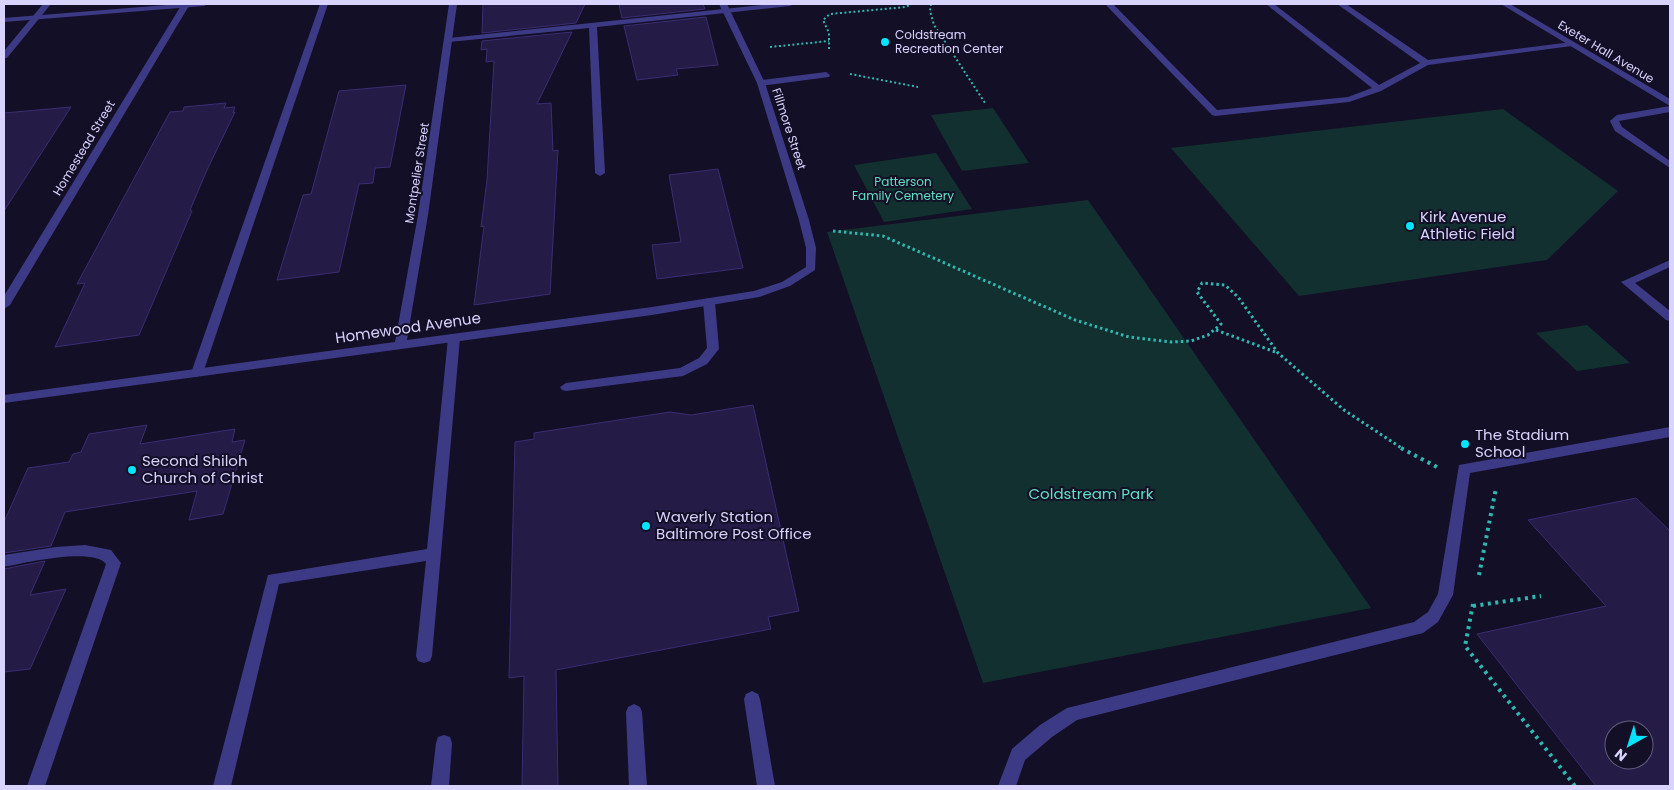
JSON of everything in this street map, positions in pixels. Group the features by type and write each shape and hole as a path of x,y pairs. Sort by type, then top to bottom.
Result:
{"street":[{"path":"4,56 48,4"},
{"name":"Homestead Street","path":"4,305 186,4"},
{"path":"4,20 204,4"},
{"path":"196,373 324,4"},
{"name":"Montpelier Street","path":"400,345 423,215 453,4"},
{"path":"449,40 593,25 724,7 790,4"},
{"path":"1109,4 1215,114 1349,99 1378,89 1426,64 1572,44"},
{"path":"1270,4 1378,89"},
{"path":"1341,4 1426,64"},
{"name":"Exeter Hall Avenue","path":"1505,4 1670,103"},
{"name":"Fillmore Street","path":"724,7 761,83 804,220 810,248 811,268"},
{"path":"593,25 600,173"},
{"path":"761,83 826,75"},
{"path":"1670,109 1617,118 1614,121 1618,129 1670,165"},
{"path":"1670,262 1627,282 1670,317"},
{"name":"Homewood Avenue","path":"4,399 709,302 755,294 786,284 811,268"},
{"path":"566,387 683,372 703,361 713,348 709,302"},
{"path":"424,656 454,338"},
{"path":"1007,786 1018,755 1046,731 1073,713 1418,628 1433,617 1445,595 1464,469 1670,432"},
{"path":"4,561 42,555 93,551 108,555 114,563 36,786"},
{"path":"222,786 273,579 433,554"},
{"path":"752,699 766,786"},
{"path":"634,712 638,786"},
{"path":"440,786 444,743"}],"path":[{"path":"829,49 829,33 823,20 830,14 906,7 911,4"},
{"path":"931,4 930,11 934,25 985,103"},
{"path":"762,48 829,41"},
{"path":"845,73 918,86"},
{"path":"828,230 883,236 1107,331 1151,341 1196,339 1214,333 1221,324 1197,292 1202,283 1225,285 1238,297 1278,353 1344,410 1397,446 1437,467"},
{"path":"1216,330 1278,353"},
{"path":"1478,579 1496,488"},
{"path":"1473,606 1541,596"},
{"path":"1474,597 1465,646 1575,786"}],"green space":[{"path":"993,108 1029,163 962,171 931,115"},
{"name":"Kirk Avenue Athletic Field","path":"1503,109 1618,191 1547,260 1299,296 1171,148"},
{"name":"Patterson Family Cemetery","path":"936,153 972,209 884,222 854,165"},
{"name":"Coldstream Park","path":"1088,200 1371,608 983,683 827,232"},
{"path":"1587,325 1630,363 1577,371 1536,333"}],"building":[{"path":"483,4 585,4 576,23 482,33"},
{"path":"619,4 703,4 705,9 622,18"},
{"path":"706,17 718,65 676,69 678,75 637,80 624,26"},
{"path":"572,32 537,104 551,103 553,151 558,150 550,294 474,305 484,226 481,227 487,180 494,61 486,62 487,49 481,50 482,41"},
{"path":"406,85 390,167 375,168 373,183 359,184 339,272 277,280 303,195 311,194 339,91"},
{"path":"226,103 224,108 235,107 233,113 235,112 207,170 190,210 192,211 139,335 55,347 85,283 77,284 170,112 183,111 184,107"},
{"path":"71,107 4,211 4,113"},
{"path":"718,169 743,268 657,279 652,245 681,242 669,175"},
{"name":"Waverly Station Baltimore Post Office","path":"753,405 799,611 768,617 771,629 556,670 558,786 522,786 524,676 509,678 515,442 534,439 534,433 670,412 691,415"},
{"name":"Second Shiloh Church of Christ","path":"147,425 140,444 235,429 232,442 245,440 223,514 189,520 197,491 65,512 51,546 4,553 4,522 28,468 69,462 73,454 81,452 89,434"},
{"path":"1636,498 1670,531 1670,786 1596,786 1477,634 1606,606 1528,520"},
{"path":"45,561 30,595 66,589 30,669 4,672 4,569"}],"place":[{"name":"Coldstream Recreation Center","path":"885,42"},
{"name":"Kirk Avenue Athletic Field","path":"1410,226"},
{"name":"The Stadium School","path":"1465,444"},
{"name":"Second Shiloh Church of Christ","path":"132,470"},
{"name":"Waverly Station Baltimore Post Office","path":"646,526"}]}
